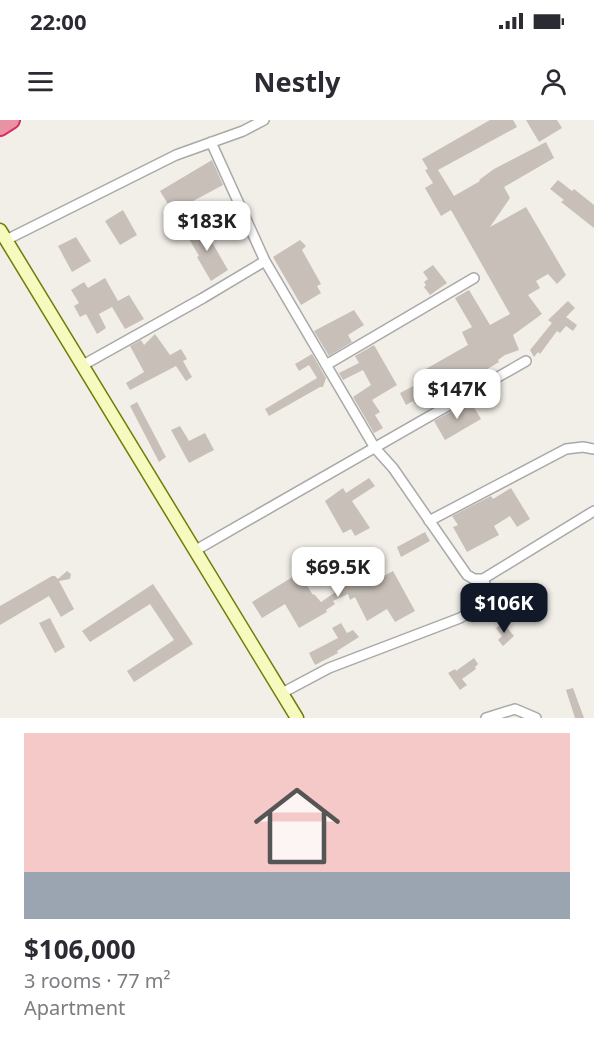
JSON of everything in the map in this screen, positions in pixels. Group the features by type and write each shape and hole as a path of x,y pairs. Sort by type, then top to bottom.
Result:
{"highway":[{"path":"0,127 11,120"}],"street":[{"path":"237,120 243,131"},
{"path":"264,120 243,131 176,155 3,235 297,718"},
{"path":"211,142 265,261 375,448 393,468 467,575 474,579 483,579 594,511"},
{"path":"83,365 265,261"},
{"path":"326,365 474,278"},
{"path":"196,550 526,361"},
{"path":"429,521 566,448 594,449"},
{"path":"282,693 329,668 460,618 478,607 487,598 488,589 483,579"},
{"path":"486,718 515,709 536,718"}],"building":[{"path":"490,120 513,120 517,127 438,170 454,196 480,181 494,169 546,142 554,158 504,187 510,198 490,227 526,207 566,275 557,284 548,274 536,281 540,288 528,295 542,314 513,335 519,350 505,355 498,360 499,362 461,385 454,374 420,394 423,399 415,404 413,401 406,405 400,393 421,382 417,374 468,345 462,332 472,327 455,298 469,290 490,325 510,314 451,210 441,216 425,188 433,183 425,170 428,169 422,159"},
{"path":"526,120 557,120 562,128 539,142"},
{"path":"212,160 223,185 182,207 183,209 174,214 160,191"},
{"path":"558,180 594,205 594,228 561,202 564,200 550,189"},
{"path":"232,205 244,230 228,237 215,215"},
{"path":"123,210 137,235 120,245 105,221"},
{"path":"201,223 228,270 211,281 185,232"},
{"path":"76,237 91,261 72,272 58,246"},
{"path":"300,240 306,246 302,250 321,284 317,286 321,293 301,305 273,257"},
{"path":"433,265 447,283 430,295 424,287 426,285 424,282 428,279 423,272"},
{"path":"105,278 118,301 129,295 144,319 125,329 112,307 99,314 106,328 97,334 86,314 80,317 74,306 79,303 71,290 84,282 88,288"},
{"path":"568,301 575,308 566,317 577,325 573,331 566,326 560,333 557,331 540,354 538,352 534,357 530,350 552,323 548,320"},
{"path":"354,310 364,325 348,335 352,342 329,356 314,331"},
{"path":"155,334 170,355 181,349 187,359 183,361 192,377 186,381 176,366 130,390 126,383 144,372 130,346 141,340 144,345"},
{"path":"374,345 397,385 372,400 380,412 375,415 383,428 374,433 353,397 371,385 363,370 343,380 339,373 359,363 355,356"},
{"path":"312,354 326,378 323,387 269,416 265,409 317,378 309,365 299,371 295,364"},
{"path":"470,401 481,419 445,440 434,421"},
{"path":"137,402 166,457 159,462 130,406"},
{"path":"180,426 189,441 205,433 214,450 189,463 171,430"},
{"path":"369,478 375,486 352,501 370,528 355,536 351,529 343,533 325,501 343,488 346,493"},
{"path":"511,488 530,519 517,527 510,516 494,526 499,535 467,552 453,527 458,525 452,516 491,496 493,499"},
{"path":"425,532 430,541 401,557 397,547"},
{"path":"300,552 311,574 303,578 292,556"},
{"path":"362,568 369,584 393,571 415,611 395,622 387,609 367,621 355,597 350,600 348,594 333,601 335,604 326,610 327,612 299,628 285,604 262,618 252,602 299,573 313,595 321,602 337,591 332,582"},
{"path":"67,571 71,574 70,579 59,581 74,609 61,617 49,596 0,625 0,606 52,576 58,579"},
{"path":"153,584 193,644 134,682 127,671 174,640 150,604 90,642 82,631"},
{"path":"50,618 65,647 55,653 39,623"},
{"path":"341,623 347,633 353,630 359,637 337,651 338,653 315,665 309,653 338,638 332,628"},
{"path":"503,623 514,636 503,646 498,640 502,636 496,628"},
{"path":"474,658 478,664 476,669 462,679 467,685 460,690 448,673 455,669 456,671"},
{"path":"573,688 584,718 575,718 566,690"}]}
